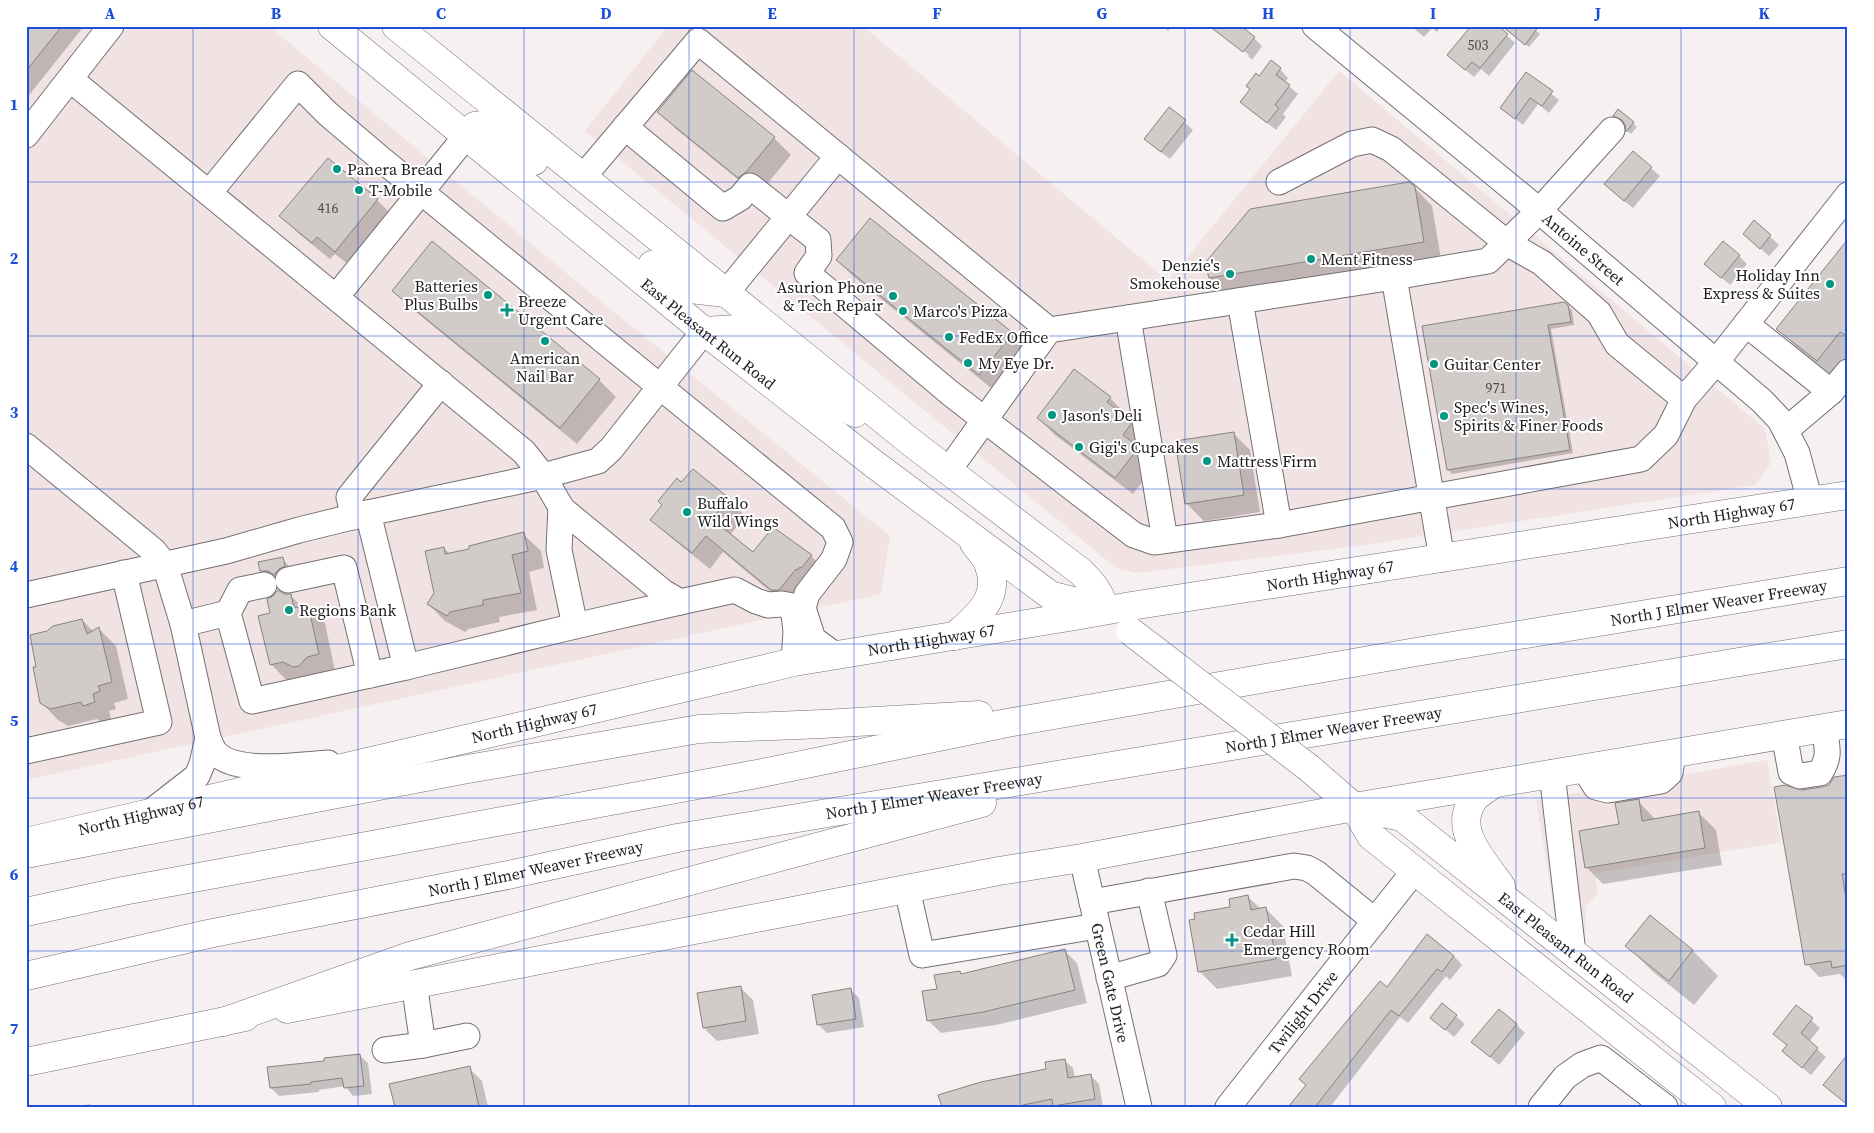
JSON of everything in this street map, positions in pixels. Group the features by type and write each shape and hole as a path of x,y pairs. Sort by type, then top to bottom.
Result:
{"main road":[{"name":"East Pleasant Run Road","path":"332,26 704,331 827,428 1050,595 1105,610 1309,768 1354,807 1371,836 1712,1107"},
{"name":"East Pleasant Run Road","path":"396,26 912,443 1081,572 1102,597 1105,610"},
{"path":"466,136 475,126 483,125 504,138 559,182 610,199"},
{"path":"530,189 625,244 681,288 726,293"},
{"path":"704,331 737,329 816,392 912,443"},
{"name":"North Highway 67","path":"26,842 794,662 1105,610 1848,495"},
{"path":"955,636 988,604 992,582 987,562 968,534"},
{"name":"North J Elmer Weaver Freeway","path":"26,912 123,891 747,776 1007,723 1416,652 1848,581"},
{"name":"North J Elmer Weaver Freeway","path":"26,976 208,934 508,875 677,838 1848,644"},
{"path":"26,854 452,772 699,728 822,724 1098,708"},
{"path":"26,1062 414,984 999,871 1082,858 1354,807 1836,726"},
{"path":"223,1022 410,956 1153,759"},
{"path":"1493,784 1475,798 1465,815 1468,838 1518,909"},
{"name":"East Pleasant Run Road","path":"1354,807 1402,817 1768,1107"}],"street":[{"path":"26,135 111,26"},
{"name":"Antoine Street","path":"1315,26 1539,211 1762,401 1780,420 1786,430 1797,453 1810,501"},
{"path":"583,177 698,41 1050,330"},
{"path":"70,79 524,452 543,476 561,507 663,592 680,602"},
{"path":"208,193 298,84 328,114 833,528 840,542 834,559 807,594 793,604 768,605 736,590 252,701 228,613 240,590 264,585"},
{"path":"625,128 723,208 740,198 750,186 818,240 819,256 808,273 950,393 1134,535 1154,542 1279,524 1641,459 1666,435 1684,399 1716,362 1848,195"},
{"path":"948,471 1050,330 1488,262 1539,211 1612,130"},
{"path":"336,298 466,136"},
{"path":"1279,182 1352,144 1372,140 1391,149 1507,243 1542,263 1599,313 1617,344 1684,399"},
{"path":"726,293 838,156"},
{"path":"1394,277 1442,559"},
{"path":"1240,300 1279,524"},
{"path":"1128,318 1165,540"},
{"path":"1746,324 1831,392"},
{"path":"26,595 226,551 361,515 543,476 598,461 611,448 704,331"},
{"path":"1786,430 1831,392 1848,372"},
{"path":"406,667 361,515 349,497 441,384"},
{"path":"26,446 154,551 165,565 183,624 208,738 216,753 231,762 248,767 363,762"},
{"path":"561,507 559,550 575,626"},
{"path":"288,580 344,568 370,675"},
{"path":"26,752 159,722 124,573"},
{"path":"793,604 813,639 835,655"},
{"path":"793,604 796,631 794,662"},
{"path":"183,624 228,613"},
{"path":"1784,734 1790,772 1800,776 1814,774 1820,773 1827,762 1836,726"},
{"path":"152,812 197,776 208,738"},
{"path":"1552,774 1573,952"},
{"name":"Green Gate Drive","path":"1082,858 1139,1107"},
{"path":"907,889 922,955 1095,914 1149,892 1294,866 1307,868 1316,873 1375,921"},
{"name":"Twilight Drive","path":"1228,1107 1415,870"},
{"path":"1109,978 1158,964 1164,955 1149,892"},
{"path":"414,984 423,1044"},
{"path":"385,1050 467,1036"},
{"path":"1541,1107 1565,1077 1582,1065 1601,1058 1665,1107"}],"shaded area":[{"path":"26,26 269,26 571,277 890,536 881,594 26,780"},
{"path":"668,26 863,26 1168,281 1339,71 1765,429 1771,463 1755,485 1358,546 1136,573 1116,568 585,131"},
{"path":"1767,760 1781,842 1595,873 1598,894 1586,906 1585,940 1555,915 1536,800"}],"building":[{"path":"26,26 62,26 26,71"},
{"path":"1209,26 1241,26 1255,37 1243,52"},
{"path":"1471,26 1498,26 1508,34 1480,68 1472,62 1465,70 1447,55"},
{"path":"1502,26 1539,26 1525,45"},
{"path":"1271,60 1281,68 1276,75 1290,85 1275,105 1279,108 1267,123 1240,102 1250,89 1246,86 1256,73 1259,76"},
{"path":"692,70 775,137 746,172 738,178 657,112"},
{"path":"1526,72 1553,91 1542,106 1530,98 1515,119 1500,108"},
{"path":"1169,107 1186,120 1161,152 1144,139"},
{"path":"1618,109 1634,122 1626,132 1622,120 1613,116"},
{"path":"1633,151 1652,167 1624,201 1604,184"},
{"path":"328,158 378,199 335,252 317,237 312,243 279,216"},
{"path":"1409,182 1415,187 1424,242 1209,278 1205,263 1250,209"},
{"path":"870,218 1013,333 979,375 836,260"},
{"path":"1754,220 1771,235 1760,249 1743,234"},
{"name":"Holiday Inn Express & Suites","path":"1848,239 1848,337 1840,332 1817,361 1776,329"},
{"path":"432,241 600,379 560,428 392,291"},
{"path":"1723,241 1740,255 1721,278 1704,264"},
{"path":"1564,302 1568,305 1571,322 1548,325 1570,450 1447,470 1422,326"},
{"path":"1074,369 1111,397 1107,402 1131,421 1123,435 1134,443 1136,451 1115,478 1037,418"},
{"path":"1234,432 1244,495 1185,504 1175,441"},
{"path":"693,469 729,498 712,519 753,552 773,527 812,555 801,568 796,569 779,590 771,590 706,536 692,553 650,520 662,505 658,501 677,478 681,482"},
{"path":"524,532 528,551 512,555 521,593 483,600 483,605 450,612 447,616 427,604 434,593 425,551 444,547 445,554 469,549 469,546"},
{"path":"283,557 285,566 274,575 268,571 260,571 258,562"},
{"name":"Regions Bank","path":"278,590 284,594 291,594 294,608 308,605 319,654 307,657 299,666 293,667 283,662 270,665 258,616 270,613 267,599"},
{"path":"82,619 87,634 99,627 112,682 98,686 100,691 93,694 95,702 83,706 81,702 50,709 40,703 33,667 36,667 30,635 47,631 53,626"},
{"path":"1848,775 1848,874 1842,874 1848,910 1848,965 1832,968 1831,961 1805,965 1774,787 1785,785 1802,790 1822,787 1829,785 1834,777"},
{"path":"1639,799 1642,821 1699,811 1705,848 1585,868 1579,831 1619,824 1615,803"},
{"name":"Cedar Hill Emergency Room","path":"1248,895 1251,910 1266,907 1276,959 1198,972 1189,920 1195,919 1194,913 1230,907 1229,899"},
{"path":"1650,915 1693,950 1669,981 1625,946"},
{"path":"1427,934 1454,956 1442,972 1437,969 1399,1016 1391,1010 1315,1107 1288,1107 1306,1085 1299,1079 1380,981 1387,987"},
{"path":"1065,949 1075,990 983,1012 927,1021 922,991 937,989 934,975 960,971 961,974"},
{"path":"741,986 746,1021 703,1028 697,993"},
{"path":"851,988 856,1019 817,1025 812,995"},
{"path":"1442,1003 1457,1015 1445,1030 1430,1018"},
{"path":"1796,1005 1813,1018 1801,1033 1818,1048 1802,1068 1782,1051 1787,1045 1773,1034"},
{"path":"1499,1009 1517,1024 1490,1057 1471,1042"},
{"path":"360,1054 364,1086 344,1088 342,1078 311,1082 311,1084 270,1088 267,1067 324,1061 324,1058"},
{"path":"1848,1054 1848,1105 1823,1085"},
{"path":"1065,1059 1068,1078 1091,1074 1095,1099 1053,1106 1052,1099 1023,1105 1023,1107 942,1107 938,1095 981,1082 1046,1069 1045,1062"},
{"path":"470,1066 479,1107 395,1107 389,1084"}],"place":[{"name":"Panera Bread","path":"337,169"},
{"name":"T-Mobile","path":"359,190"},
{"name":"Ment Fitness","path":"1311,259"},
{"name":"Denzie's Smokehouse","path":"1230,274"},
{"name":"Holiday Inn Express & Suites","path":"1830,284"},
{"name":"Batteries Plus Bulbs","path":"488,295"},
{"name":"Asurion Phone & Tech Repair","path":"893,296"},
{"name":"Breeze Urgent Care","path":"507,310"},
{"name":"Marco's Pizza","path":"903,311"},
{"name":"FedEx Office","path":"949,337"},
{"name":"American Nail Bar","path":"545,341"},
{"name":"My Eye Dr.","path":"968,363"},
{"name":"Guitar Center","path":"1434,364"},
{"name":"Jason's Deli","path":"1052,415"},
{"name":"Spec's Wines, Spirits & Finer Foods","path":"1444,416"},
{"name":"Gigi's Cupcakes","path":"1079,447"},
{"name":"Mattress Firm","path":"1207,461"},
{"name":"Buffalo Wild Wings","path":"687,512"},
{"name":"Regions Bank","path":"289,610"},
{"name":"Cedar Hill Emergency Room","path":"1232,940"}]}
